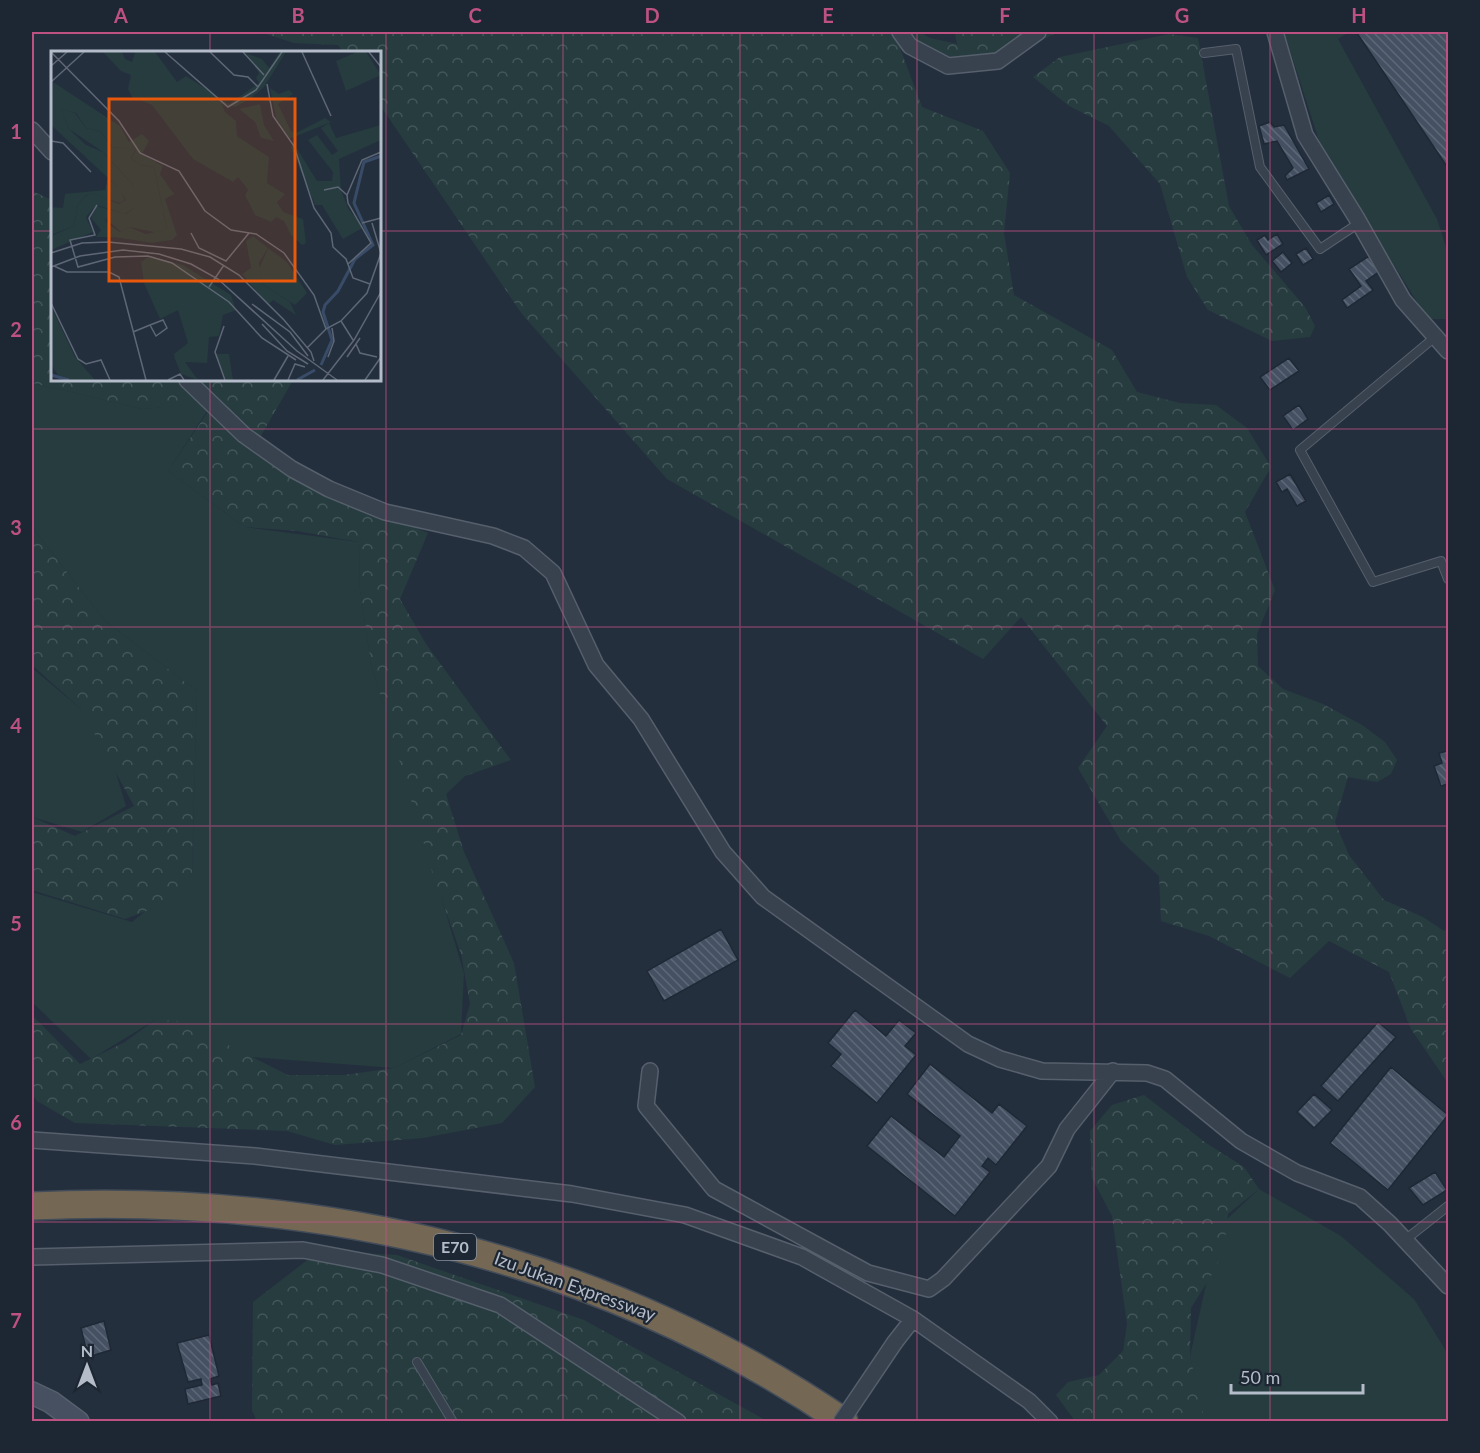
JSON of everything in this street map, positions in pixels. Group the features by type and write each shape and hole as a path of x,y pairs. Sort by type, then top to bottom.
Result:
{"highway":[{"name":"Izu Jukan Expressway","path":"32,1206 107,1203 217,1207 310,1217 397,1232 527,1268 646,1311 732,1353 802,1393 842,1422"},
{"name":"Izu Jukan Expressway","path":"32,1216 103,1213 216,1218 310,1227 395,1242 497,1269 569,1293 642,1322 729,1364 819,1422"}],"street":[{"path":"900,32 910,46 948,66 998,61 1038,32"},
{"path":"1275,32 1305,135 1403,300 1449,351"},
{"path":"32,130 51,152"},
{"path":"188,381 244,435 292,469 329,489 386,512 493,536 524,548 553,573 596,665 641,719 723,852 763,897 968,1044 1000,1059 1042,1071 1147,1073 1165,1079 1241,1141 1297,1173 1360,1197 1449,1286"},
{"path":"650,1071 646,1106 714,1189 868,1273 929,1289 943,1279 1049,1166 1068,1129 1113,1071"},
{"path":"32,1140 255,1156 572,1194 685,1215 802,1257 913,1319 1029,1401 1050,1422"},
{"path":"32,1257 303,1250 382,1265 500,1305 678,1422"},
{"path":"860,1291 868,1273"},
{"path":"842,1422 913,1319"},
{"path":"32,1393 51,1402 78,1422"}],"lane":[{"path":"1204,53 1236,49 1260,167 1320,249 1359,223"},
{"path":"1435,337 1300,450 1373,582 1441,561 1449,579"},
{"path":"1405,1240 1449,1206"},
{"path":"417,1362 453,1422"}],"green space":[{"path":"260,32 894,32 922,107 983,131 1010,173 1004,233 1014,295 1112,350 1137,392 1180,403 1216,405 1247,428 1271,467 1245,512 1275,590 1257,634 1258,666 1283,689 1323,704 1362,725 1385,742 1397,760 1391,774 1377,782 1348,777 1335,822 1349,855 1384,900 1423,917 1444,931 1448,928 1448,1083 1411,1029 1389,972 1329,941 1290,978 1209,936 1161,921 1159,876 1121,841 1078,768 1107,726 1021,617 983,659 667,479 522,314 381,106 381,51 342,51 338,45 294,43"},
{"path":"898,32 920,32 930,38 957,44 955,33 1058,32 1001,61 950,68"},
{"path":"1284,32 1349,32 1338,39 1437,219 1448,253 1448,319 1428,319 1323,153"},
{"path":"1169,34 1198,38 1229,206 1252,245 1305,307 1315,326 1310,337 1272,341 1208,310 1187,277 1160,184 1109,126 1069,106 1033,77 1060,57"},
{"path":"32,191 51,200 51,381 292,381 258,441 213,403 143,409 32,383"},
{"path":"32,383 143,409 213,402 168,471 245,527 359,542 360,589 371,664 464,973 461,1034 394,1068 252,1057 155,1020 91,1059 32,1002 32,892 132,922 192,873 197,691 105,621 32,527"},
{"path":"213,404 320,484 428,533 400,599 426,644 511,760 465,776 446,794 464,852 514,963 535,1087 502,1123 423,1138 335,1145 287,1131 75,1123 37,1101 32,1094 32,1015 80,1064 125,1042 155,1020 180,1021 288,1075 344,1075 394,1068 461,1035 470,1004 461,954 433,875 371,664 360,589 359,542 297,531 245,527 168,471"},
{"path":"32,527 105,621 197,691 192,873 163,905 125,919 32,890 32,817 75,836 134,806 81,709 32,665"},
{"path":"32,668 81,709 109,750 126,806 82,832 32,817"},
{"path":"1144,1095 1206,1143 1244,1167 1259,1189 1228,1214 1225,1241 1216,1268 1191,1308 1190,1356 1205,1421 1075,1421 1056,1395 1068,1382 1099,1375 1123,1351 1127,1324 1112,1216 1092,1178 1090,1131 1112,1105"},
{"path":"1259,1189 1341,1236 1414,1299 1448,1354 1448,1421 1204,1421 1190,1356 1207,1280 1227,1219"},
{"path":"319,1251 397,1255 584,1320 767,1421 257,1422 252,1410 253,1302"}],"building":[{"path":"1448,32 1448,168 1357,33"},
{"path":"1270,122 1274,127 1284,125 1309,169 1287,180 1285,176 1293,168 1277,141 1264,144 1259,126"},
{"path":"1329,195 1334,204 1321,212 1316,203"},
{"path":"1277,234 1283,244 1266,255 1257,240 1265,235 1268,240"},
{"path":"1306,248 1313,259 1303,265 1296,254"},
{"path":"1283,252 1292,263 1281,272 1272,261"},
{"path":"1369,256 1380,271 1366,281 1373,290 1347,308 1342,300 1361,286 1349,269"},
{"path":"1289,358 1299,371 1270,390 1260,377"},
{"path":"1299,405 1308,419 1293,430 1283,416"},
{"path":"1290,474 1306,501 1297,506 1287,489 1282,492 1276,482"},
{"path":"1448,751 1448,784 1441,786 1434,766 1442,763 1439,753"},
{"path":"721,929 738,960 664,1001 647,971"},
{"path":"855,1010 886,1036 899,1020 916,1033 905,1046 916,1055 877,1103 831,1066 841,1054 828,1043"},
{"path":"1378,1022 1396,1037 1338,1101 1321,1086"},
{"path":"930,1064 992,1113 999,1104 1027,1126 996,1165 988,1158 982,1166 990,1172 955,1216 867,1146 891,1116 944,1157 960,1136 907,1094"},
{"path":"1391,1067 1448,1115 1388,1190 1330,1143"},
{"path":"1314,1094 1332,1110 1314,1128 1297,1112"},
{"path":"1435,1172 1447,1190 1423,1205 1409,1188"},
{"path":"104,1321 111,1350 88,1357 81,1328"},
{"path":"209,1335 219,1376 210,1379 212,1385 218,1383 221,1396 188,1404 185,1389 202,1385 201,1379 188,1382 177,1343"}]}
